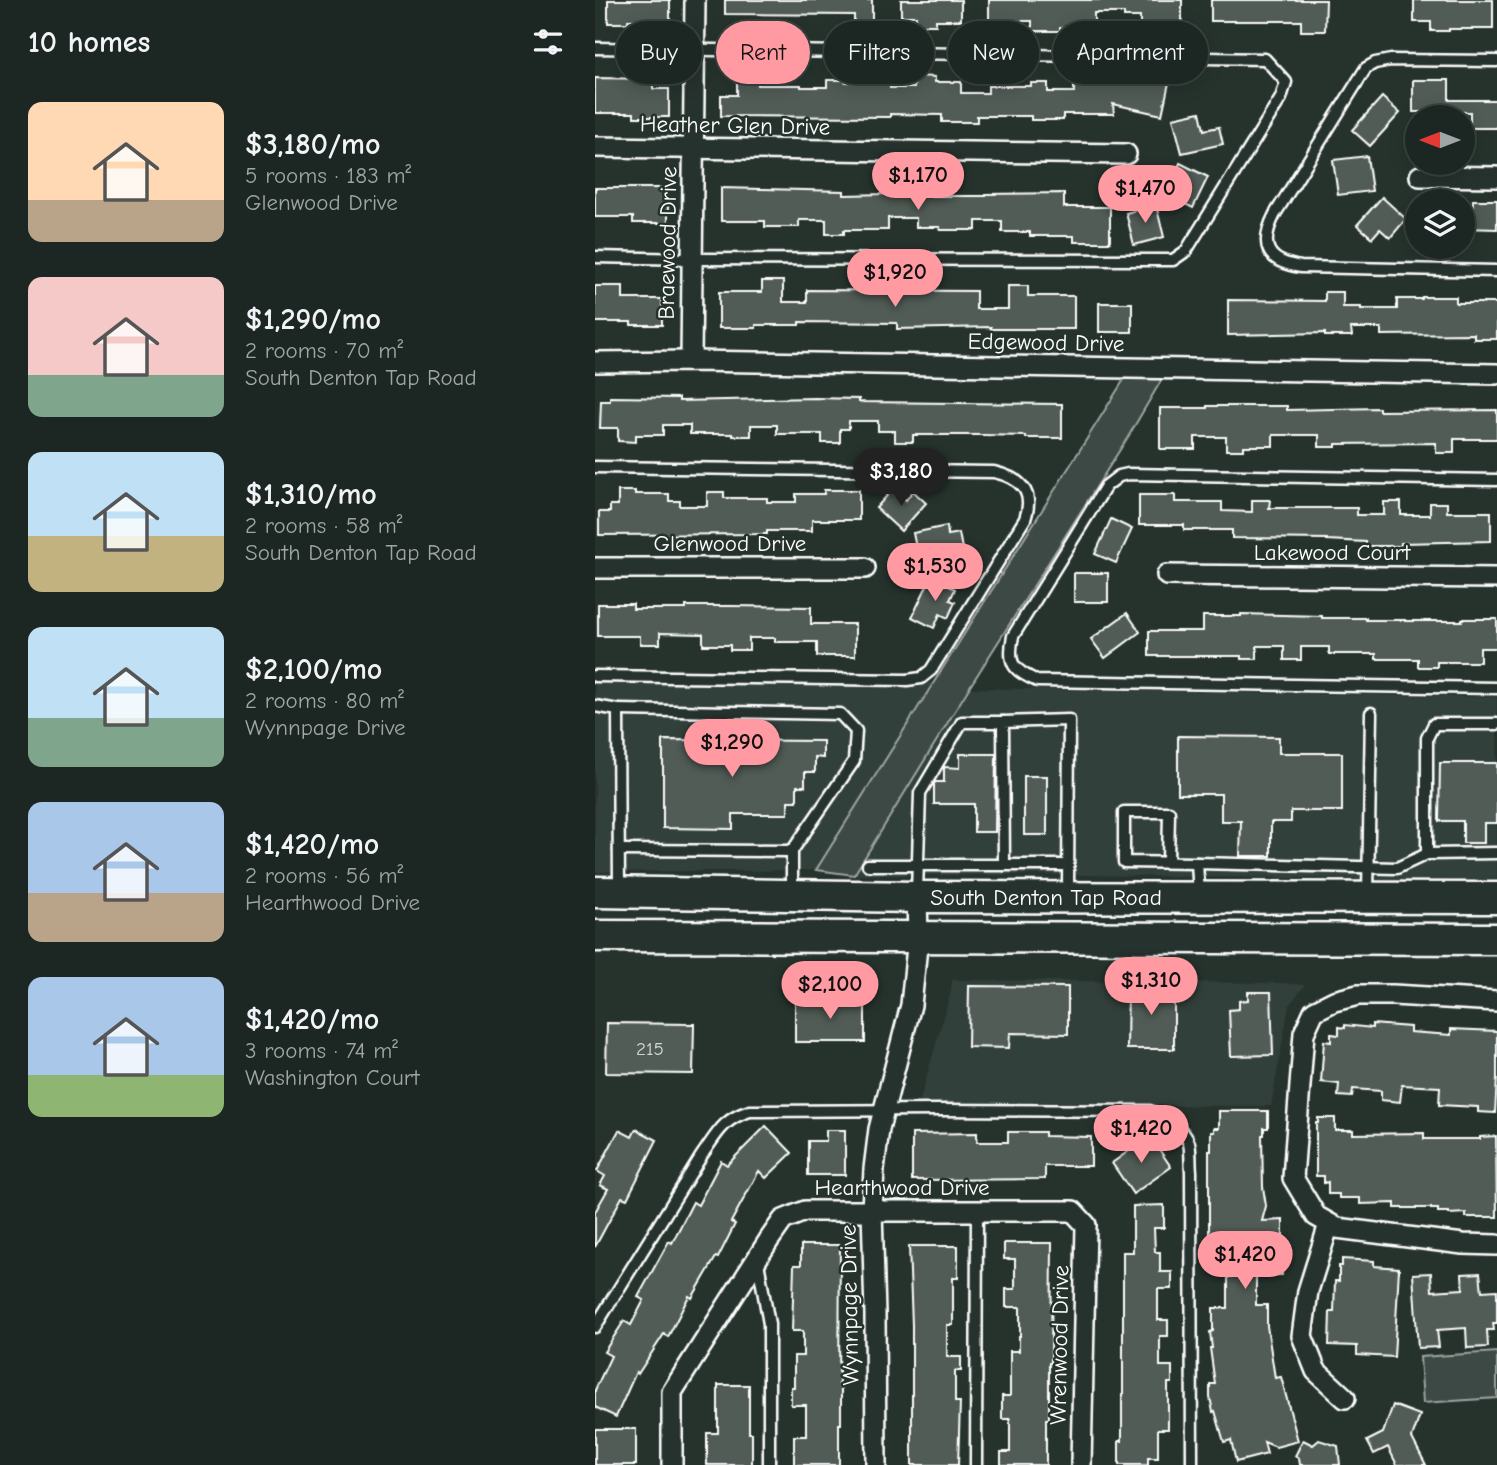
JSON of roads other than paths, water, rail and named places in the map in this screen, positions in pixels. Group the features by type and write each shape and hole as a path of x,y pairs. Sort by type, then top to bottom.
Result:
{"main road":[{"name":"South Denton Tap Road","path":"607,892 917,897 1497,898"},
{"path":"1369,898 1369,939"},
{"name":"South Denton Tap Road","path":"595,936 1497,939"}],"street":[{"name":"Braewood Drive","path":"695,0 695,21"},
{"name":"Braewood Drive","path":"691,362 694,84"},
{"name":"Heather Glen Drive","path":"595,147 1126,154"},
{"path":"1420,176 1497,177"},
{"name":"Edgewood Drive","path":"595,362 1497,374"},
{"name":"Glenwood Drive","path":"595,568 865,568"},
{"name":"Lakewood Court","path":"1167,575 1497,578"},
{"name":"Wynnpage Drive","path":"876,1465 874,1169 883,1111 911,1005 918,937 917,897"},
{"path":"1497,1001 1358,995 1334,1001 1314,1011 1304,1032 1293,1178 1323,1220 1337,1228 1425,1240 1497,1245"},
{"name":"Hearthwood Drive","path":"672,1465 672,1392 783,1220 805,1210 1073,1211 1086,1225"},
{"path":"1323,1220 1308,1292 1303,1336 1316,1371 1345,1398"},
{"name":"Wrenwood Drive","path":"1081,1465 1086,1225"}],"lane":[{"path":"595,48 616,48"},
{"path":"595,257 1173,260 1186,251 1281,98 1286,82 1265,59 702,50"},
{"path":"1497,61 1391,60 1366,68 1275,214 1265,239 1274,257 1285,265 1301,268 1497,271"},
{"path":"595,467 994,472 1020,482 1026,491 1029,508 1025,519 931,670 921,678 595,676"},
{"path":"1497,480 1128,474 1118,476 1106,486 1013,636 1010,649 1012,664 1020,673 1037,681 1497,688"},
{"path":"595,706 618,710 840,714 856,731 854,761 792,851 792,895"},
{"path":"607,892 619,850 618,710"},
{"path":"1369,898 1371,713"},
{"path":"917,897 920,793 962,722 1069,720 1068,897"},
{"path":"1003,722 1004,865"},
{"path":"1427,854 1427,738 1434,724 1497,724"},
{"path":"1168,862 1169,812 1124,812 1124,862 1397,868 1427,854 1497,853"},
{"path":"619,850 792,851"},
{"path":"1197,863 1199,897"},
{"path":"868,865 1068,865"},
{"path":"595,1327 702,1155 721,1128 735,1116 750,1111 1150,1111 1179,1128 1189,1142 1192,1465"},
{"path":"976,1465 977,1211"},
{"path":"757,1258 769,1324 769,1465"}]}
